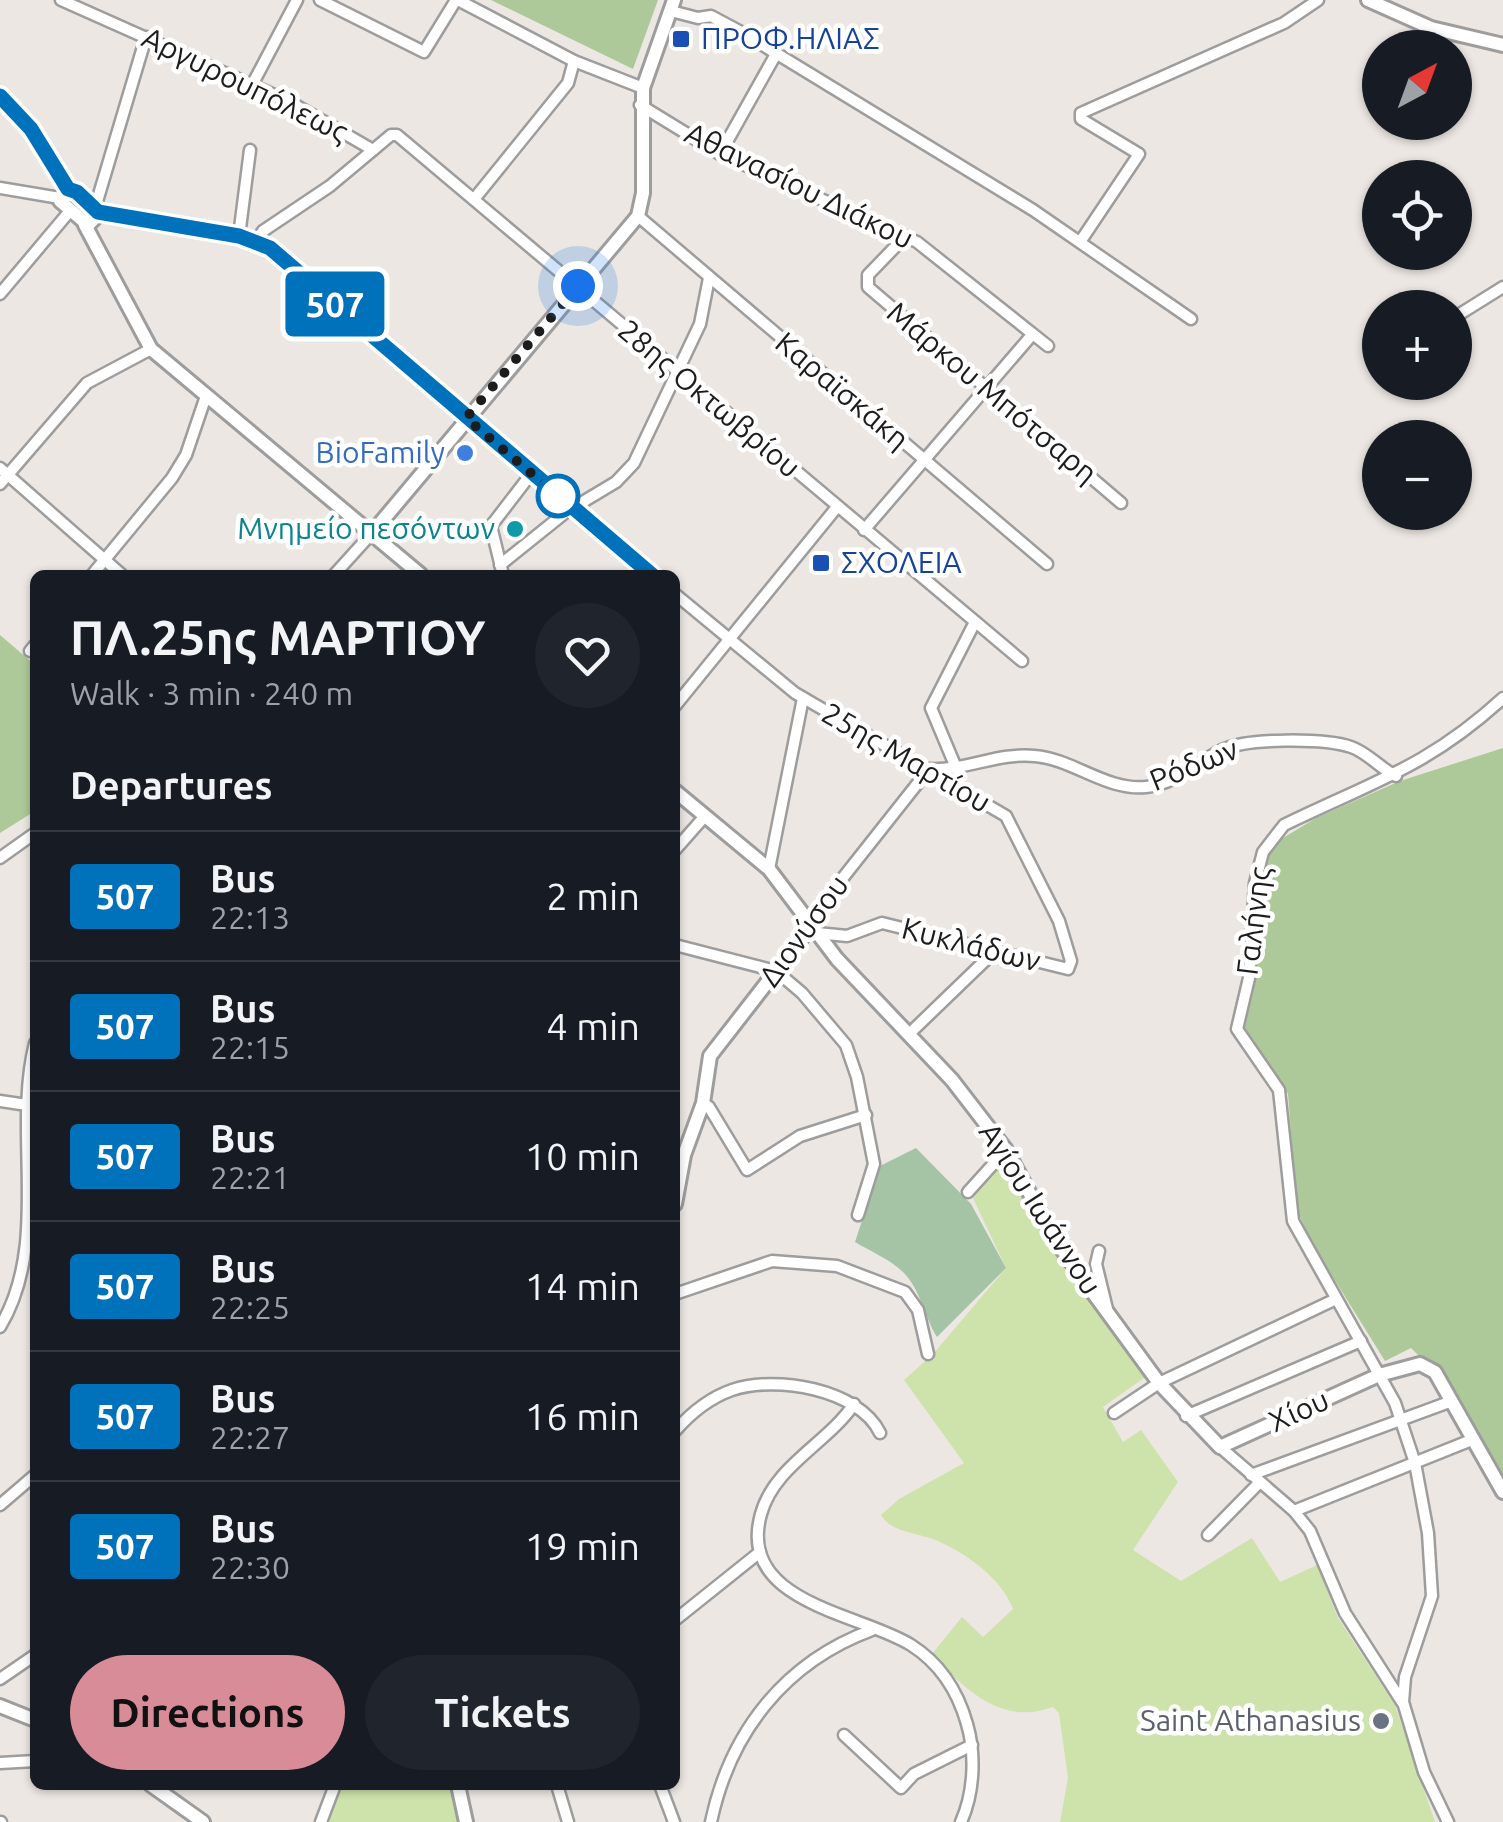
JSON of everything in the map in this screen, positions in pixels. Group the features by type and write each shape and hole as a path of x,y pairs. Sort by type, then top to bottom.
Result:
{"street":[{"name":"Αργυρουπόλεως","path":"61,0 326,120 373,150"},
{"path":"92,12 97,0"},
{"path":"250,86 297,0"},
{"path":"320,0 424,52 458,0 574,60 643,88"},
{"path":"1080,242 1139,154 1086,122 1082,113 1284,24 1318,0"},
{"path":"1368,0 1431,28 1503,45"},
{"path":"339,570 638,216 643,193 640,104 673,5 698,18 712,16 776,54 1080,242 1191,320"},
{"path":"85,225 96,210 146,37"},
{"path":"720,154 776,54"},
{"path":"475,198 568,83 574,60"},
{"path":"0,96 31,129 69,212 85,225 151,349 415,570"},
{"name":"Αθανασίου Διάκου","path":"640,104 720,154 901,234 1048,346"},
{"name":"28ης Οκτωβρίου","path":"373,150 397,135 1022,662"},
{"path":"239,236 250,150"},
{"path":"256,241 263,231 330,186 373,150"},
{"path":"0,188 64,194 96,210 239,236 270,248 646,570"},
{"path":"0,294 69,212"},
{"name":"Καραϊσκάκη","path":"638,216 1047,564"},
{"name":"Μάρκου Μπότσαρη","path":"901,234 897,246 868,275 868,287 1121,503"},
{"path":"531,474 491,526 501,570 572,508 616,482 634,463 700,324 710,278"},
{"path":"1472,307 1503,287"},
{"path":"864,530 1031,336"},
{"path":"0,484 5,471 87,383 151,349"},
{"path":"96,570 186,456 206,396"},
{"path":"5,471 116,570"},
{"path":"680,700 837,508"},
{"name":"25ης Μαρτίου","path":"680,598 803,698 929,770 1012,824 1064,936 1072,962 1068,969"},
{"path":"957,770 931,708 975,622"},
{"path":"769,870 803,698"},
{"path":"1396,776 1455,740 1503,698"},
{"name":"Ρόδων","path":"929,770 957,770 1006,758 1038,756 1092,777 1149,787 1172,780 1239,743 1262,742 1353,747 1396,776"},
{"name":"Διονύσου","path":"680,1177 703,1104 710,1056 814,929 838,884 929,770"},
{"name":"Γαλήνης","path":"1396,776 1284,824 1271,838 1255,883 1249,978 1236,1018 1249,1049 1279,1090 1289,1163 1289,1210 1334,1300 1361,1340 1403,1419 1415,1463 1428,1533 1432,1596 1405,1676 1402,1702 1424,1772 1448,1822"},
{"name":"Αγίου Ιωάννου","path":"680,795 769,870 814,929 910,1034 1006,1150 1054,1238 1186,1416 1294,1511 1319,1546 1345,1613 1402,1702"},
{"path":"680,844 705,816"},
{"path":"0,858 30,837"},
{"name":"Κυκλάδων","path":"814,929 847,936 882,923 1068,969"},
{"path":"680,946 776,971 802,994 846,1045 866,1115 874,1164 858,1214"},
{"path":"910,1034 995,951"},
{"path":"0,1327 16,1289 30,1237 30,1087"},
{"path":"0,1101 28,1105"},
{"path":"703,1104 710,1107 747,1170 800,1136 866,1115"},
{"path":"968,1192 1006,1150"},
{"path":"1098,1251 1096,1264 1108,1310"},
{"path":"680,1292 772,1261 837,1266 906,1292 921,1317 928,1354"},
{"path":"1114,1413 1160,1383 1334,1300"},
{"path":"1186,1416 1361,1340"},
{"name":"Χίου","path":"1220,1447 1379,1375 1420,1364 1435,1372 1452,1401"},
{"path":"680,1427 709,1401 745,1386 794,1388 854,1404 870,1416 880,1433"},
{"path":"1208,1535 1255,1479 1452,1401 1503,1492"},
{"path":"854,1404 772,1490 759,1524 760,1552 771,1572 792,1593 912,1646 941,1671 961,1704 972,1745 969,1794 961,1822"},
{"path":"1294,1511 1474,1439"},
{"path":"0,1505 30,1479"},
{"path":"680,1616 760,1552"},
{"path":"710,1822 724,1775 746,1730 770,1697 799,1667 841,1641 872,1629"},
{"path":"0,1679 30,1658"},
{"path":"0,1706 30,1718"},
{"path":"844,1735 902,1788 914,1774 972,1745"},
{"path":"0,1763 30,1761"},
{"path":"159,1790 203,1822"},
{"path":"173,1790 174,1800"},
{"path":"322,1822 332,1790"},
{"path":"459,1790 466,1822"},
{"path":"559,1790 568,1822"},
{"path":"662,1790 674,1822"}],"green space":[{"path":"491,0 658,0 633,69"},
{"path":"0,635 30,661 30,814 0,833"},
{"path":"1503,748 1503,1479 1456,1393 1411,1348 1385,1361 1313,1245 1297,1211 1288,1094 1243,1026 1257,972 1261,878 1273,844 1316,818 1400,781"},
{"path":"916,1148 971,1204 1006,1268 937,1337 903,1272 855,1242 880,1166"},
{"path":"1004,1162 1050,1237 1148,1375 1103,1407 1123,1442 1141,1430 1178,1482 1133,1550 1181,1581 1252,1538 1280,1582 1317,1565 1338,1618 1395,1705 1435,1822 1060,1822 1068,1778 1059,1713 1053,1707 1035,1712 1001,1708 971,1692 932,1654 962,1617 983,1637 1013,1609 992,1577 960,1552 892,1526 881,1515 899,1499 964,1463 904,1380 934,1353 1006,1268 973,1198"},
{"path":"340,1790 452,1790 459,1822 329,1822"}],"bus line":[{"name":"507","path":"0,96 31,129 68,189 75,190 98,212 239,236 270,248 646,570"}],"place":[{"name":"ΠΡΟΦ.ΗΛΙΑΣ","path":"681,39"},
{"name":"BioFamily","path":"465,453"},
{"name":"Μνημείο πεσόντων","path":"515,529"},
{"name":"ΣΧΟΛΕΙΑ","path":"821,563"},
{"name":"Saint Athanasius","path":"1381,1721"}],"route":[{"path":"558,496 466,418 578,286"}]}
